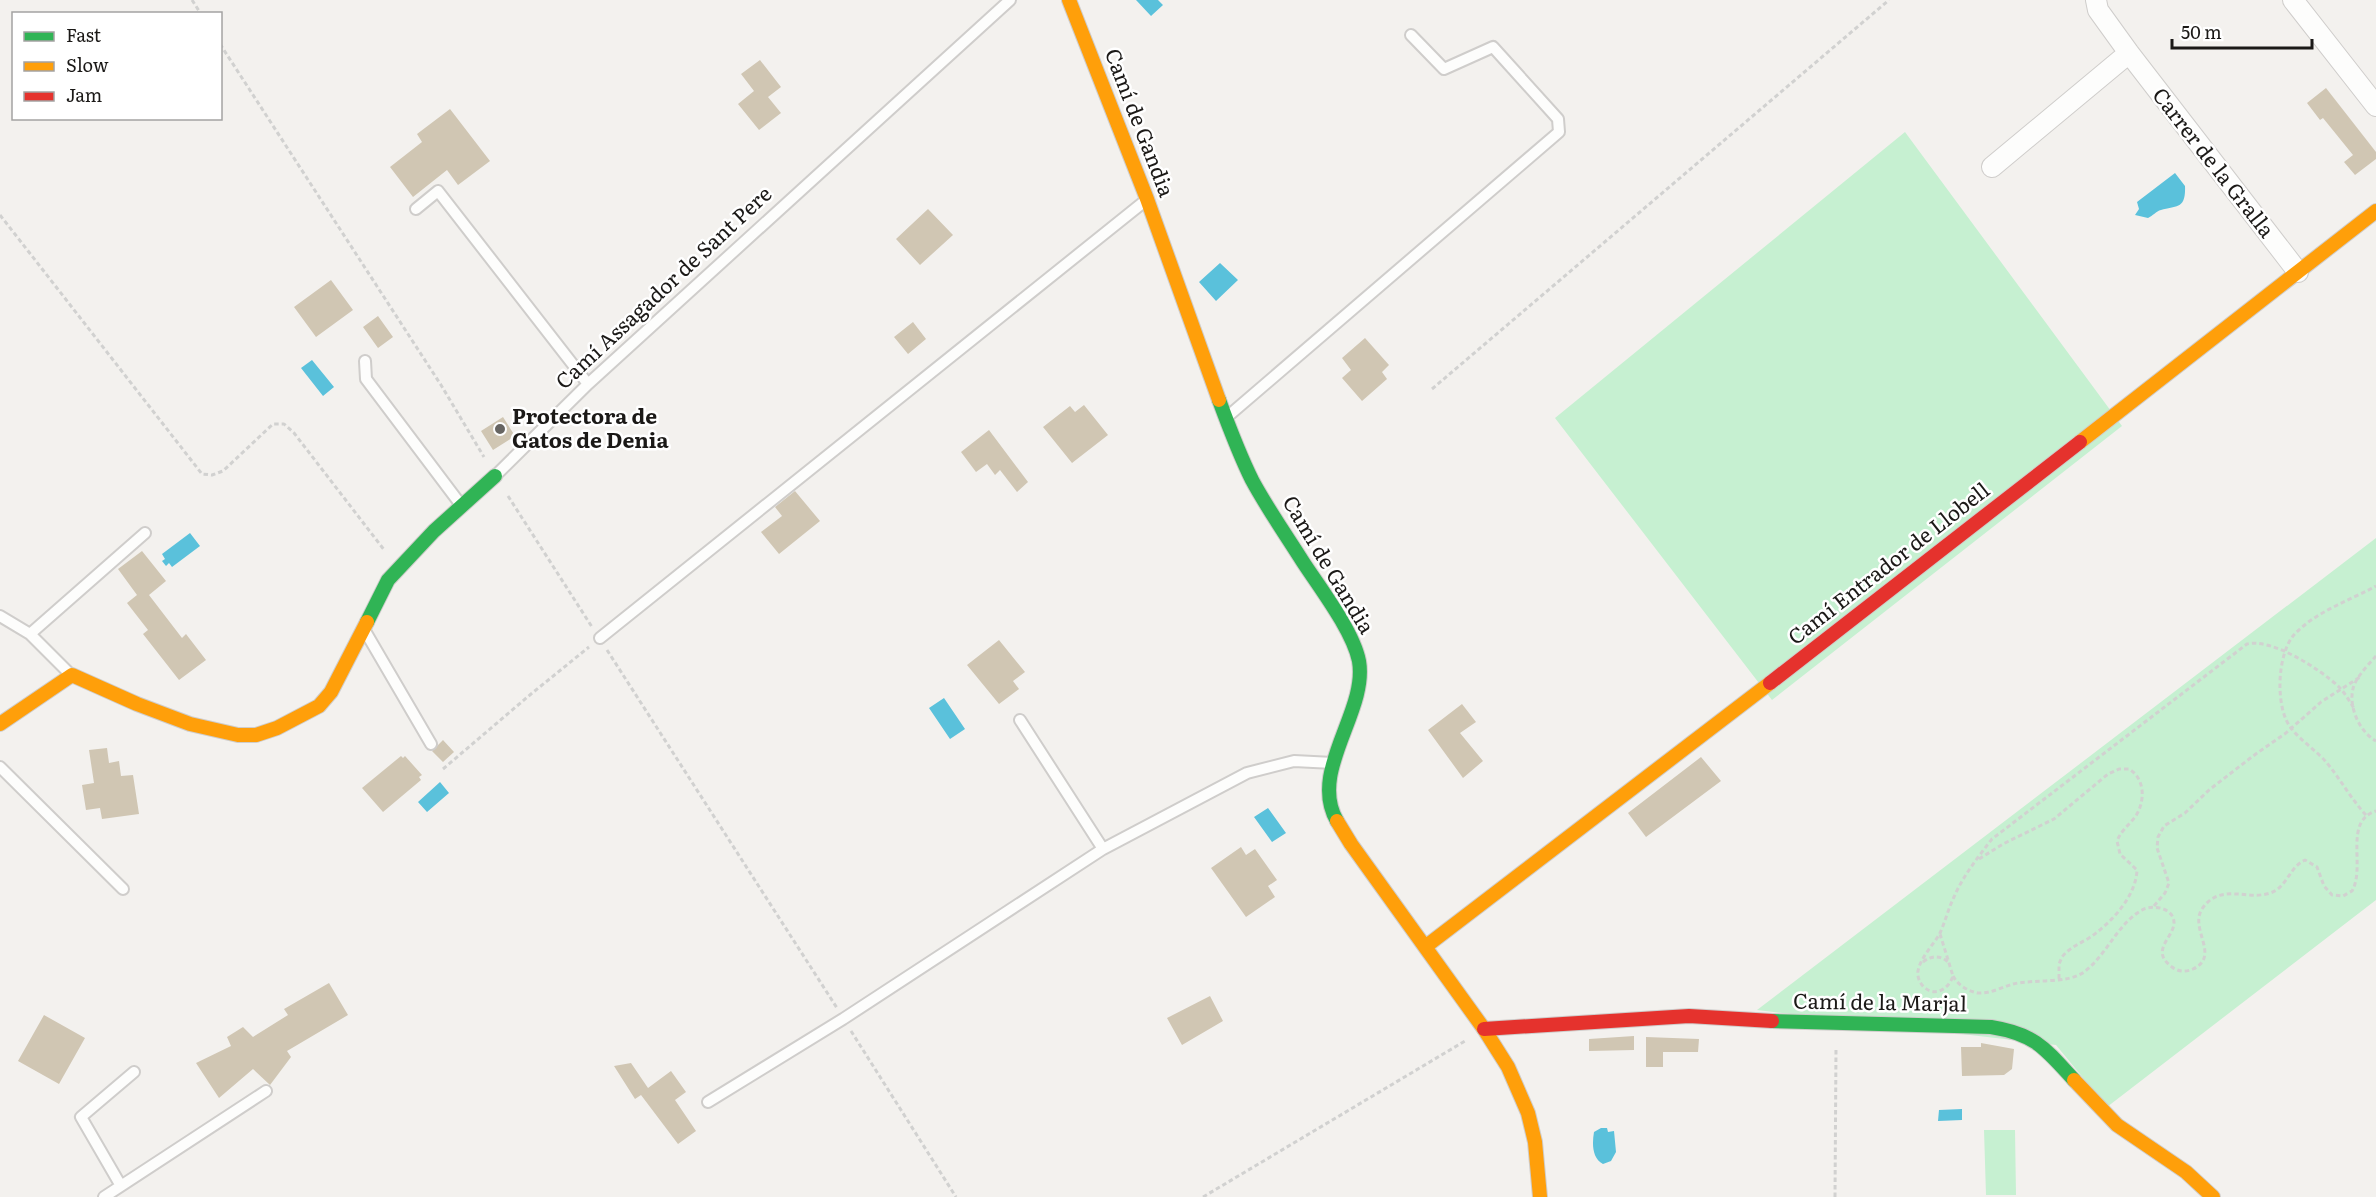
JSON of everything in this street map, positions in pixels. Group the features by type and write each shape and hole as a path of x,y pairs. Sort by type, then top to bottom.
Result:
{"street":[{"name":"Camí de Gandia","path":"1069,0 1147,199 1242,461 1341,622 1356,653 1359,663 1358,689 1333,763 1332,804 1340,826 1484,1029 1508,1067 1528,1113 1535,1142 1540,1197"},
{"name":"Carrer de la Gralla","path":"2097,0 2098,10 2129,53 2298,272"},
{"path":"2293,0 2376,106"},
{"path":"1992,167 2129,53"},
{"name":"Camí Entrador de Llobell","path":"1425,947 1842,628 2376,211"},
{"name":"Camí Assagador de Sant Pere","path":"72,675 141,706 224,734 255,735 267,732 320,706 331,692 388,580 461,505 495,476"},
{"path":"0,724 72,675"},
{"name":"Camí de la Marjal","path":"1484,1029 1689,1016 1836,1024 1991,1027 2024,1034 2049,1053 2104,1113 2129,1135 2186,1172 2213,1197"}],"lane":[{"name":"Camí Assagador de Sant Pere","path":"495,476 588,384 1010,0"},
{"path":"1225,419 1559,132 1558,119 1493,47 1444,69 1411,35"},
{"path":"416,209 438,191 588,384"},
{"path":"600,638 1147,199"},
{"path":"365,360 366,380 461,505"},
{"path":"30,634 145,533"},
{"path":"0,616 30,634 72,675"},
{"path":"364,629 431,744"},
{"path":"1020,720 1103,849"},
{"path":"708,1102 843,1018 1103,849 1247,773 1294,761 1333,763"},
{"path":"0,768 123,889"},
{"path":"121,1186 81,1117 134,1072"},
{"path":"104,1197 266,1091"}],"path":[{"path":"1432,389 1889,0"},
{"path":"222,47 441,385 495,476 956,1197"},
{"path":"0,215 202,474 212,475 223,471 273,424 284,424 294,433 399,568"},
{"path":"2366,815 2326,762 2291,729 2284,713 2280,673 2285,652 2292,637 2311,620 2376,586"},
{"path":"443,769 600,638"},
{"path":"1953,976 1943,990 1931,991 1919,981 1920,965 1940,934 1954,897 1974,862 1992,839 2247,644 2262,643 2285,652 2324,675 2341,690 2355,710"},
{"path":"2376,656 2355,684 2352,696 2359,725 2367,736 2376,741"},
{"path":"1940,934 1953,976 1960,986 1977,993 2026,982 2074,977 2085,972 2134,915 2154,906 2166,893 2169,879 2157,848 2158,837 2164,826 2185,813 2209,790 2291,729 2321,702 2360,676"},
{"path":"1974,862 1995,848 2054,819 2114,770 2129,769 2137,775 2142,792 2141,805 2135,817 2119,836 2117,846 2120,854 2137,870 2134,884 2125,901 2108,922 2062,957 2059,964 2059,979"},
{"path":"2154,906 2167,911 2173,919 2174,925 2163,947 2165,961 2182,971 2196,968 2205,957 2206,950 2199,929 2198,916 2205,905 2214,898 2233,893 2260,895 2271,893 2282,886 2293,869 2305,860 2317,867 2324,886 2332,895 2343,896 2352,891 2358,873 2360,826 2366,815 2376,810"},
{"path":"1920,965 1934,956 1950,964"},
{"path":"1835,1197 1836,1024"},
{"path":"1203,1197 1484,1029"}],"green space":[{"path":"1905,132 2122,426 1772,700 1555,418"},
{"path":"2376,538 2376,900 2107,1107 2056,1045 1757,1010"},
{"path":"1984,1130 2015,1130 2016,1195 1986,1195"}],"water":[{"path":"1136,0 1158,0 1163,5 1151,16"},
{"path":"2175,173 2185,186 2182,203 2159,211 2148,218 2135,215 2139,209 2137,202"},
{"path":"1220,263 1238,280 1216,301 1199,282"},
{"path":"312,360 334,387 323,396 301,368"},
{"path":"190,533 200,546 172,567 169,563 166,566 162,561 165,559 162,554"},
{"path":"944,698 965,729 950,739 929,708"},
{"path":"440,782 449,793 427,812 418,802"},
{"path":"1268,808 1286,833 1272,842 1254,817"},
{"path":"1962,1109 1962,1120 1938,1121 1939,1110"},
{"path":"1607,1128 1608,1132 1614,1131 1616,1152 1611,1161 1603,1164 1597,1158 1593,1146 1594,1132"}],"building":[{"path":"760,60 781,87 768,97 781,113 759,130 738,104 754,91 741,74"},
{"path":"2326,88 2376,152 2376,159 2355,175 2344,162 2353,155 2323,118 2320,120 2307,103"},
{"path":"450,109 490,161 458,185 447,170 413,197 390,167 422,142 417,134"},
{"path":"928,209 953,235 920,265 896,239"},
{"path":"331,280 353,310 316,337 294,307"},
{"path":"378,316 393,337 378,348 363,327"},
{"path":"913,322 926,339 908,354 894,337"},
{"path":"1365,338 1389,365 1382,372 1387,379 1362,401 1342,378 1351,370 1342,358"},
{"path":"1084,405 1108,435 1072,463 1043,427 1070,406 1075,412"},
{"path":"503,417 515,436 493,450 481,431"},
{"path":"989,430 1028,482 1017,492 1000,470 995,475 987,464 976,472 961,452"},
{"path":"795,491 820,521 779,554 761,532 782,516 775,507"},
{"path":"142,551 166,581 149,595 182,638 186,634 206,660 179,680 143,634 148,630 127,603 137,595 118,569"},
{"path":"999,640 1025,672 1013,681 1019,689 999,704 967,665"},
{"path":"1462,704 1476,722 1460,733 1483,761 1463,778 1428,730"},
{"path":"443,740 454,752 443,762 432,751"},
{"path":"107,748 109,763 119,761 121,776 133,775 139,814 102,819 100,808 86,810 82,785 94,783 89,750"},
{"path":"401,756 403,758 405,756 422,775 419,777 421,780 383,812 362,788"},
{"path":"1701,757 1721,781 1646,837 1628,813"},
{"path":"1241,847 1246,855 1255,849 1277,880 1268,886 1275,897 1246,917 1211,868"},
{"path":"329,983 348,1015 287,1051 291,1057 270,1085 253,1069 219,1098 196,1063 231,1046 227,1037 243,1027 253,1037 288,1015 284,1009"},
{"path":"1210,996 1223,1021 1182,1045 1167,1018"},
{"path":"44,1015 85,1038 59,1084 18,1061"},
{"path":"1634,1036 1634,1050 1589,1051 1589,1039"},
{"path":"1646,1037 1699,1039 1698,1052 1663,1052 1663,1067 1646,1067"},
{"path":"1981,1043 2014,1049 2012,1069 2004,1075 1962,1076 1961,1047 1981,1047"},
{"path":"631,1063 648,1088 671,1071 686,1092 675,1100 696,1131 678,1144 641,1095 635,1099 614,1066"}],"traffic: fast":[{"path":"1219,400 1252,480 1327,597 1356,649 1359,661 1359,680 1355,700 1329,782 1330,802 1337,821"},
{"path":"367,622 388,580 434,531 495,476"},
{"path":"1772,1021 1991,1027 2029,1038 2047,1051 2074,1080"}],"traffic: slow":[{"path":"1069,0 1147,199 1219,400"},
{"path":"2080,442 2376,211"},
{"path":"0,724 72,675 137,704 190,724 238,735 256,735 277,728 319,706 331,692 367,622"},
{"path":"1425,947 1770,683"},
{"path":"1337,821 1351,844 1484,1029 1508,1067 1528,1113 1535,1142 1540,1197"},
{"path":"2074,1080 2117,1125 2186,1172 2213,1197"}],"traffic: jam":[{"path":"1770,683 2080,442"},
{"path":"1484,1029 1689,1016 1772,1021"}],"place":[{"name":"Protectora de Gatos de Denia","path":"500,429"}]}
